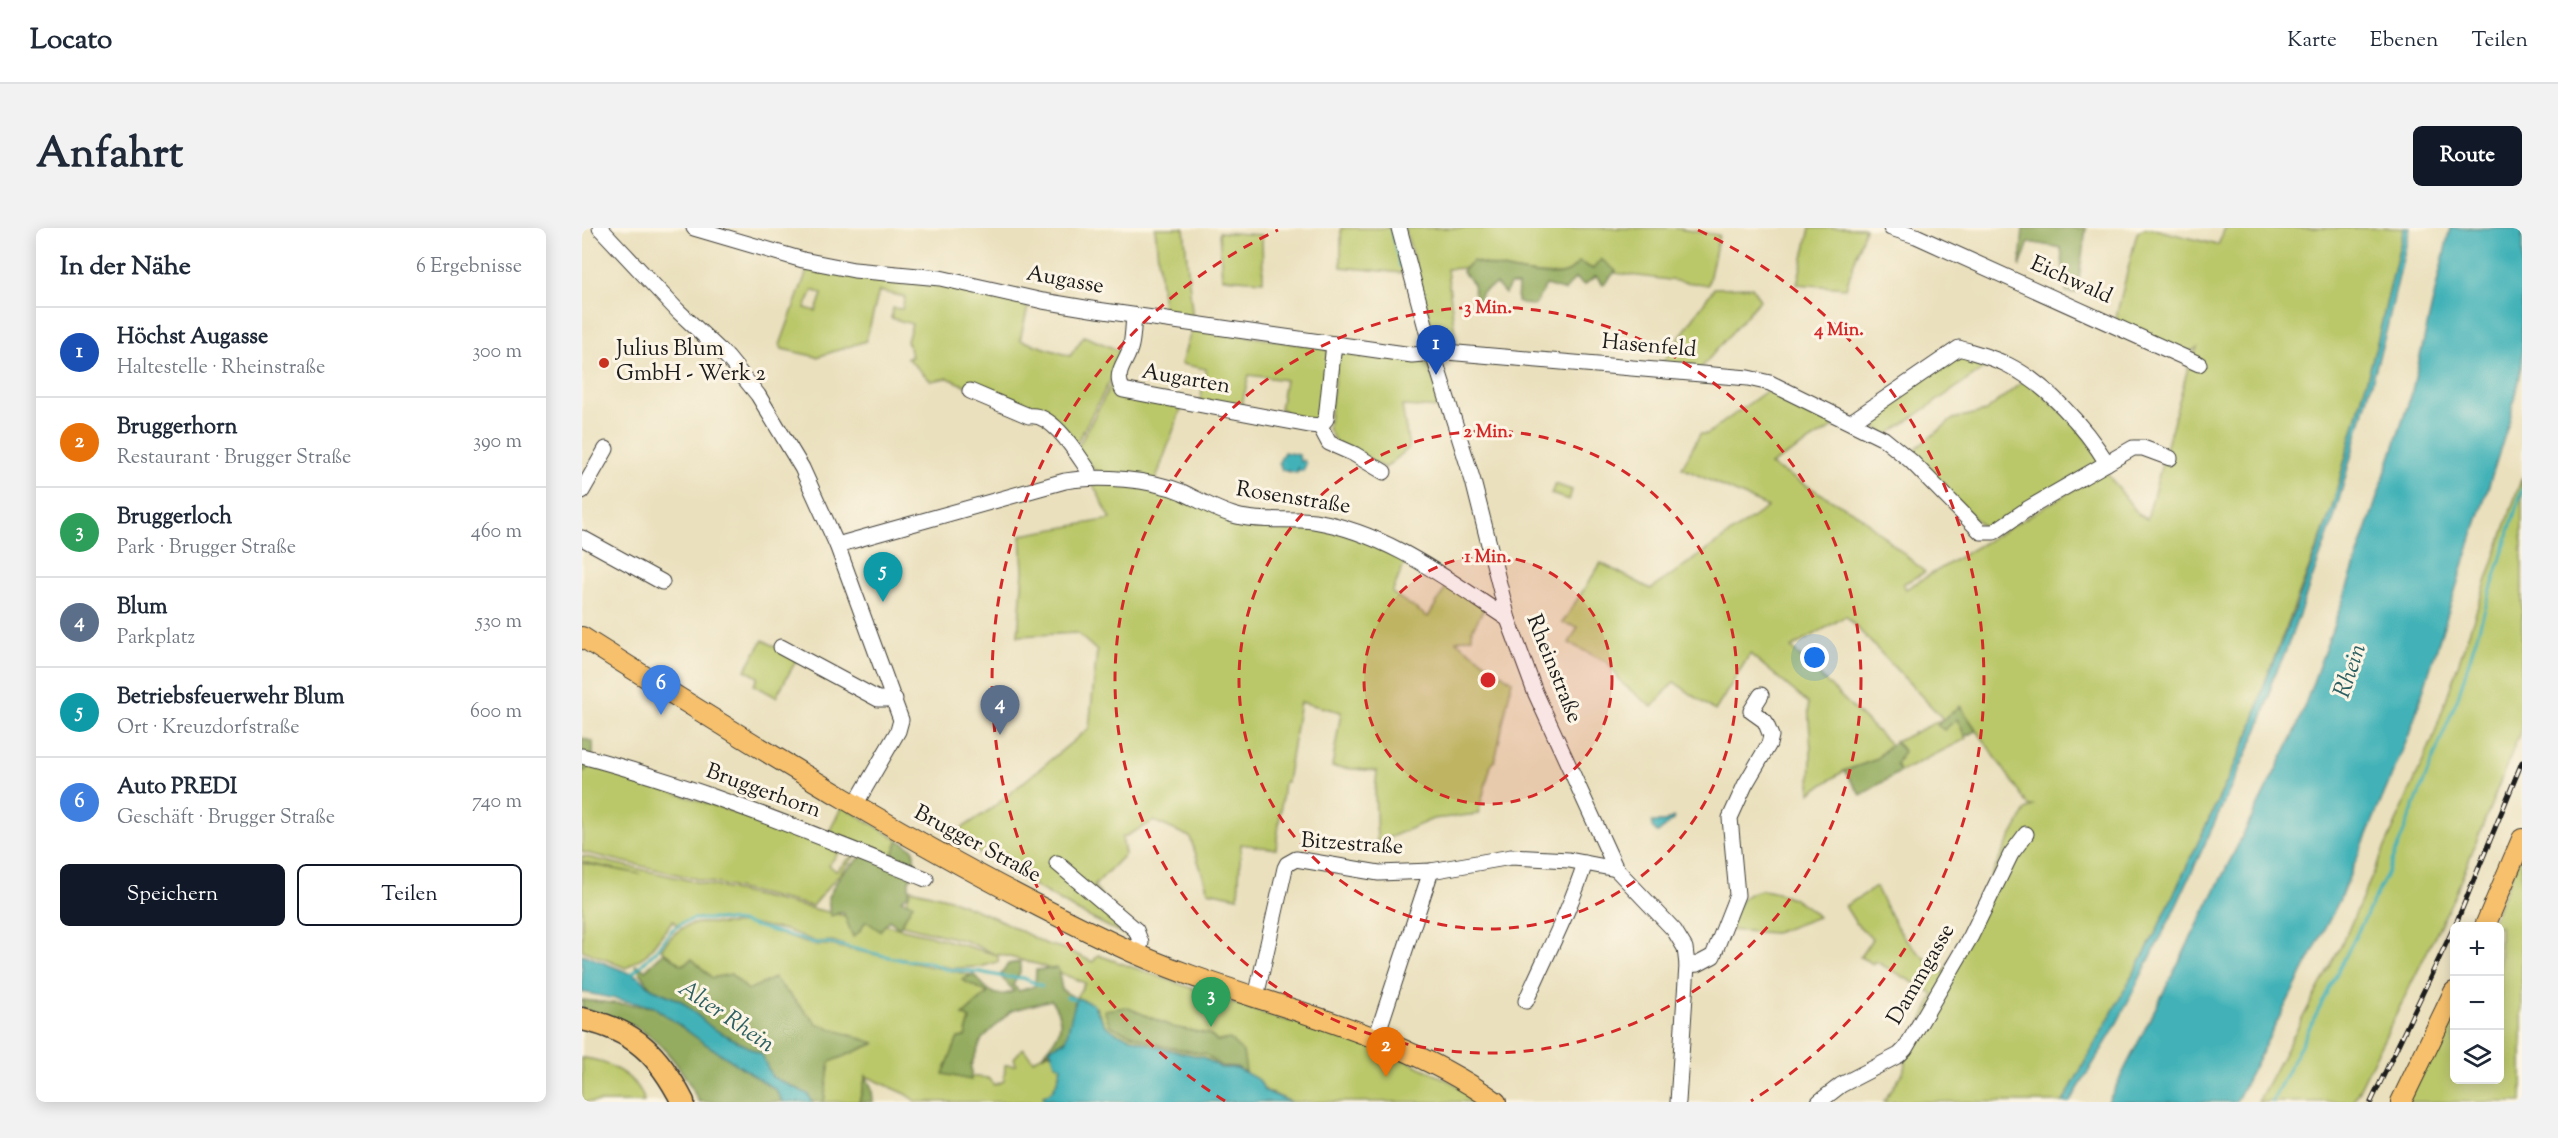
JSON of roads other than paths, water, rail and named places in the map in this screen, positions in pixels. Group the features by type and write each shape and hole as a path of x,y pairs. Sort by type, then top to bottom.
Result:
{"highway":[{"path":"582,1019 609,1026 642,1044 664,1068 683,1102"},
{"path":"582,1033 610,1040 634,1054 656,1079 665,1102"}],"main road":[{"name":"Brugger Straße","path":"582,637 855,805 1004,887 1137,954 1376,1038 1426,1059 1458,1076 1496,1102"},
{"path":"2487,922 2522,839"},
{"path":"2401,1102 2450,1000"}],"street":[{"path":"600,228 678,311 728,358 758,395 802,468 837,545 901,720 898,731 855,805"},
{"name":"Augasse","path":"694,228 803,260 855,270 940,278 1043,302 1134,316 1412,355 1433,354"},
{"name":"Rheinstraße","path":"1399,228 1433,354 1473,481 1508,619 1535,692 1616,869 1674,930 1685,948 1687,964 1677,1102"},
{"name":"Eichwald","path":"1891,228 1915,232 2199,364"},
{"name":"Augarten","path":"1134,316 1131,347 1118,378 1123,390 1127,393 1320,426"},
{"path":"1334,344 1326,418 1320,426 1329,443 1384,472"},
{"path":"1851,422 1959,348 2009,365 2030,379 2092,439 2107,463"},
{"name":"Hasenfeld","path":"1433,354 1446,352 1748,378 1770,383 1884,439 1911,461 1981,532 1987,534 1994,532 2029,508 2133,448 2143,448 2170,458"},
{"path":"970,391 1029,416 1036,415 1044,419 1063,435 1089,471 1089,477"},
{"path":"582,491 606,449"},
{"name":"Rosenstraße","path":"837,545 1065,481 1089,477 1140,483 1179,491 1240,517 1315,522 1356,531 1423,563 1508,619"},
{"path":"582,538 662,582"},
{"path":"781,647 878,699 895,699"},
{"path":"1687,964 1698,964 1713,956 1734,906 1737,885 1730,818 1745,785 1769,744 1771,736 1765,721 1751,711 1761,695"},
{"name":"Bruggerhorn","path":"582,756 784,822 926,879"},
{"name":"Dammgasse","path":"1819,1102 1841,1085 1899,1055 1905,1049 1971,936 2011,854 2026,834"},
{"name":"Bitzestraße","path":"1256,997 1287,864 1296,859 1364,872 1431,871 1511,857 1543,857 1586,862 1616,869"},
{"path":"1526,1001 1555,934 1573,902 1586,862"},
{"path":"1058,863 1136,930 1141,944 1137,954"},
{"path":"1376,1038 1431,871"}],"water":[{"path":"2404,228 2410,228 2386,332 2333,521 2285,653 2271,683 2270,697 2258,729 2172,915 2113,1031 2070,1102 2063,1102 2154,936 2251,730 2265,682 2331,511 2377,343"},
{"name":"Rhein","path":"2450,228 2522,228 2522,362 2510,419 2409,735 2339,901 2236,1102 2108,1102 2295,732 2345,594 2411,395"},
{"path":"1284,452 1299,455 1300,462 1304,460 1306,464 1303,471 1299,471 1298,468 1297,473 1282,470 1279,462"},
{"path":"1673,817 1674,819 1658,833 1652,827 1652,822 1665,822"},
{"path":"582,954 639,977 651,988 681,1001 712,1028 761,1054 772,1077 808,1094 812,1102 783,1102 775,1089 654,1007 582,992"},
{"path":"1078,998 1093,1004 1105,1025 1117,1033 1164,1049 1203,1057 1221,1068 1237,1068 1259,1080 1265,1091 1291,1102 1056,1102 1052,1099 1045,1101 1043,1096 1054,1088 1061,1067 1055,1063 1050,1048 1066,1040"}],"waterway":[{"path":"1391,228 1400,266"},
{"path":"2272,1102 2386,876 2458,697 2522,489"},
{"path":"629,977 655,952 672,930 682,923 694,919 716,919 741,922 815,943 830,943 902,960 927,962 945,969 1023,978 1042,986"},
{"path":"1067,997 1075,999"}],"railway":[{"path":"2457,922 2522,762"},
{"path":"2371,1102 2450,935"}],"place":[{"name":"Julius Blum GmbH - Werk 2","path":"604,363"},
{"name":"Höchst Augasse","path":"1436,375"},
{"name":"Betriebsfeuerwehr Blum","path":"883,602"},
{"name":"Auto PREDI","path":"661,715"},
{"name":"Blum","path":"1000,735"},
{"name":"Bruggerloch","path":"1211,1027"},
{"name":"Bruggerhorn","path":"1386,1077"}],"water label":[{"name":"Alter Rhein","path":"726,1017"}]}
